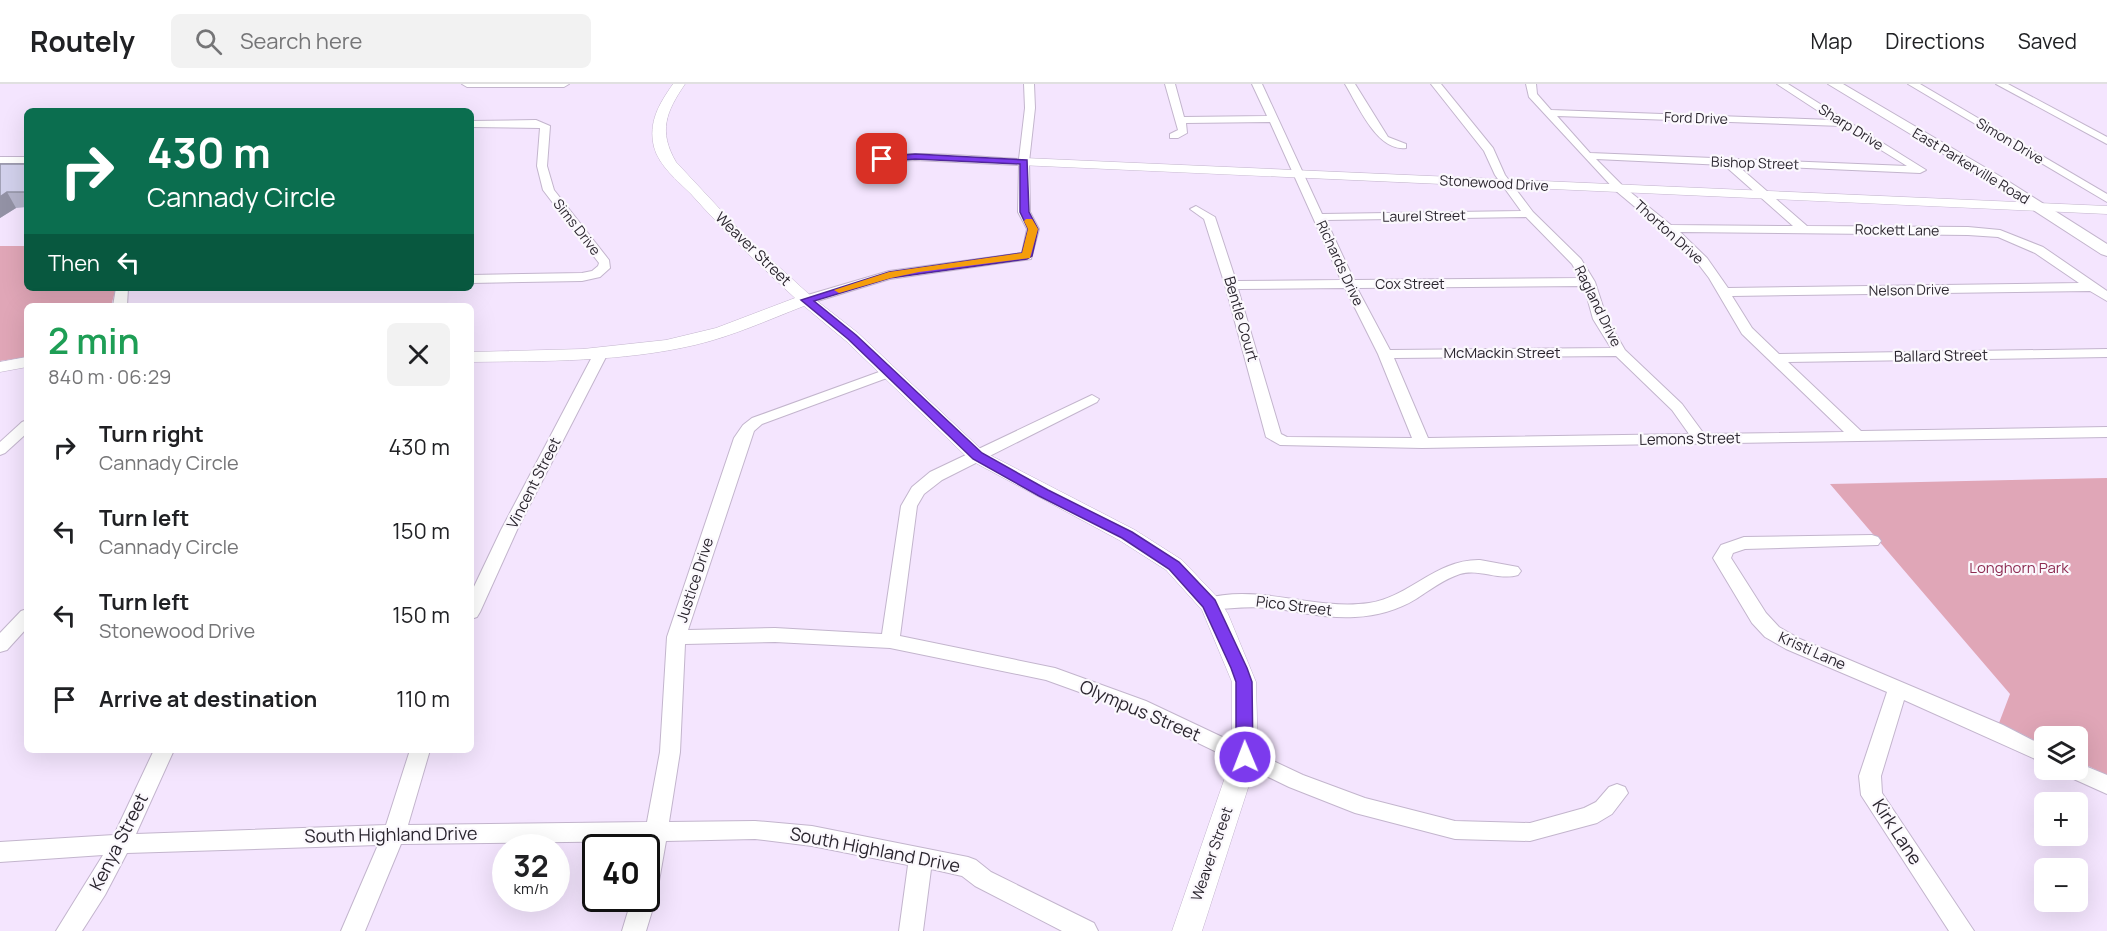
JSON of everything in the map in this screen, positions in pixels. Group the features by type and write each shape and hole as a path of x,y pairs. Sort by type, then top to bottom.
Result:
{"main road":[{"name":"East Parkerville Road","path":"1834,84 2107,242"},
{"name":"East Parkerville Road","path":"1845,84 1984,163 2107,251"}],"street":[{"path":"467,84 560,85"},
{"name":"Weaver Street","path":"679,84 664,106 659,119 661,148 670,164 740,239 806,300 852,337 977,456 1127,535 1174,566 1210,604 1244,682 1245,757 1187,931"},
{"path":"474,357 600,355 697,339 806,300 889,275 1027,256 1033,229 1024,212 1024,162 1030,108 1029,84"},
{"path":"1170,84 1183,131 1173,136"},
{"name":"Richards Drive","path":"1257,84 1349,284 1385,354 1422,443"},
{"path":"1350,84 1384,139 1402,146"},
{"name":"Ragland Drive","path":"1436,84 1489,150 1506,184 1529,214 1577,262 1589,282 1600,319 1620,352 1677,407 1700,439"},
{"name":"Thorton Drive","path":"1531,84 1532,95 1620,189 1668,228 1702,260 1725,292 1733,311 1747,331 1855,434"},
{"name":"Sharp Drive","path":"1782,84 1921,170"},
{"name":"Simon Drive","path":"1913,84 2107,199"},
{"path":"2001,84 2107,141"},
{"name":"Ford Drive","path":"1548,113 1844,123"},
{"path":"1179,120 1274,119"},
{"name":"Sims Drive","path":"474,124 536,123 545,126 542,166 549,190 605,263 604,268 596,274 582,277 474,279"},
{"name":"Bishop Street","path":"1590,156 1921,170"},
{"name":"Stonewood Drive","path":"882,159 915,157 2107,210"},
{"path":"0,160 24,160"},
{"path":"1726,162 1805,230"},
{"name":"Bentle Court","path":"1196,208 1209,217 1231,285 1274,437"},
{"name":"Laurel Street","path":"1319,217 1529,214"},
{"name":"Rockett Lane","path":"1668,228 1968,231 2000,234 2039,250 2107,297"},
{"name":"Cox Street","path":"1231,285 1589,282"},
{"name":"Nelson Drive","path":"1725,292 2094,288"},
{"name":"McMackin Street","path":"1385,354 1620,352"},
{"name":"Ballard Street","path":"1776,358 2107,353"},
{"name":"Vincent Street","path":"474,606 509,531 600,355"},
{"path":"0,367 24,363"},
{"name":"Justice Drive","path":"657,834 670,752 676,637 737,452 748,428 773,414 890,372"},
{"path":"891,641 909,506 918,491 936,476 1092,399"},
{"path":"0,450 24,428"},
{"name":"Lemons Street","path":"1274,437 1285,442 1302,444 2107,432"},
{"name":"Kristi Lane","path":"1872,541 1744,543 1727,549 1722,558 1759,618 1772,632 1793,644 1898,688 2034,750"},
{"name":"Pico Street","path":"1210,604 1249,601 1274,602 1322,610 1363,610 1384,606 1413,594 1448,571 1474,566 1512,571"},
{"path":"0,645 24,619"},
{"name":"Olympus Street","path":"676,637 775,635 891,641 1047,673 1139,706 1296,781 1364,807 1455,830 1530,832 1589,816 1604,808 1617,793"},
{"name":"Kirk Lane","path":"1898,688 1870,776 1872,795 1962,931"},
{"name":"Kenya Street","path":"68,931 87,906 123,842 164,753"},
{"path":"353,931 394,834 419,753"},
{"path":"2088,776 2107,785"},
{"name":"South Highland Drive","path":"0,852 123,842 394,834 755,830 812,836 968,867 983,879 1086,931"},
{"path":"911,931 921,856"},
{"path":"634,931 640,912"}],"green space":[{"path":"0,246 24,246 24,291 115,291 112,303 24,303 24,357 0,361"},
{"name":"Longhorn Park","path":"2107,478 2107,775 2088,766 2088,726 2034,726 2034,740 1999,723 2010,694 1830,484"}],"building":[{"path":"0,164 24,164 24,192 7,192 0,197"}],"slow traffic":[{"path":"839,290 889,275 919,269 1027,256 1033,229 1029,221"}],"route":[{"path":"882,159 915,157 1024,162 1024,212 1033,229 1027,256 919,269 889,275 806,300 852,337 977,456 1127,535 1174,566 1210,604 1239,668 1244,682 1245,757"}]}
